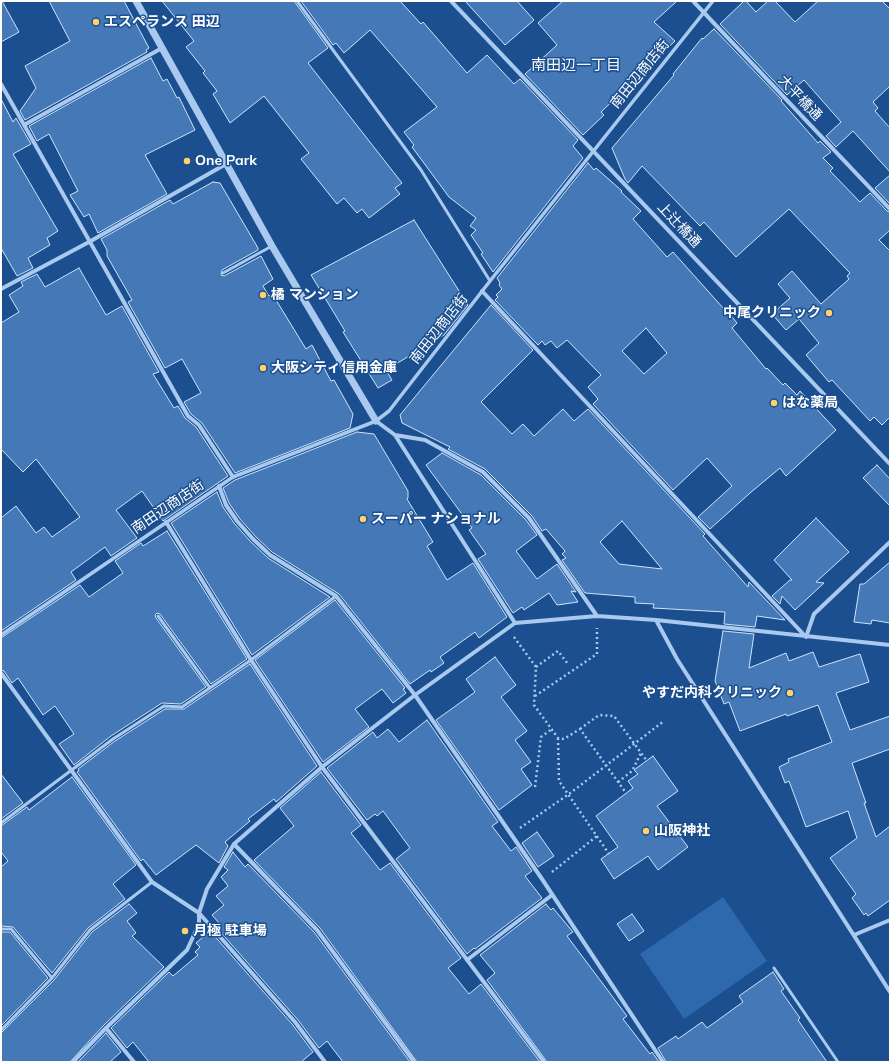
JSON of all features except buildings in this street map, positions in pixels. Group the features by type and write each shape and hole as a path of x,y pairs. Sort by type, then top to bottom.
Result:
{"street":[{"path":"136,1 272,246 376,421 395,435 515,623"},
{"name":"上辻橋通","path":"450,1 594,150 890,464"},
{"name":"大平橋通","path":"693,1 890,209"},
{"name":"南田辺商店街","path":"1,635 233,477 376,421 389,411 482,291 713,1"},
{"path":"24,126 162,48"},
{"path":"1,84 188,416 199,425 233,477"},
{"path":"1,289 89,242 226,164"},
{"path":"482,291 806,637"},
{"path":"395,435 425,440 483,472 529,518 596,616"},
{"path":"219,486 226,505 237,521 253,539 270,555 336,596 415,695 511,834 664,1062"},
{"path":"166,522 251,660 322,767 544,1062"},
{"path":"806,637 814,614 890,542"},
{"path":"73,1062 187,950 200,924 199,914 207,889 234,844 322,767 415,695 515,623 596,616 656,620 890,645"},
{"path":"656,620 677,659 890,992"},
{"path":"1,673 152,882 199,914 295,1022 325,1062"},
{"path":"234,844 317,930 414,1062"},
{"path":"467,960 552,895"},
{"path":"854,934 890,920"},
{"path":"106,1028 134,1062"}],"lane":[{"path":"297,1 421,170 490,281"},
{"path":"223,273 272,246"},
{"path":"1,823 113,739 164,706 182,707 251,660 336,596"},
{"path":"158,616 210,688"},
{"path":"1,1030 52,978 90,930 152,882"},
{"path":"1,929 11,929 52,978"},
{"path":"774,968 838,1062"}],"path":[{"path":"534,696 597,654 596,616"},
{"path":"508,629 536,667 534,705 558,738 559,781 609,854"},
{"path":"536,667 558,651 568,664"},
{"path":"558,738 564,739 599,715 614,716 647,760"},
{"path":"511,834 607,766 634,743 664,721"},
{"path":"535,787 541,737 552,729"},
{"path":"580,729 626,793"},
{"path":"618,782 632,771 641,753"},
{"path":"542,880 597,836"}],"shaded area":[{"path":"723,897 767,961 684,1019 640,954"}],"place":[{"name":"エスペランス 田辺","path":"96,22"},
{"name":"One Park","path":"187,161"},
{"name":"橘 マンション","path":"263,295"},
{"name":"中尾クリニック","path":"829,313"},
{"name":"大阪シティ信用金庫","path":"263,368"},
{"name":"はな薬局","path":"774,403"},
{"name":"スーパー ナショナル","path":"363,519"},
{"name":"やすだ内科クリニック","path":"790,693"},
{"name":"山阪神社","path":"646,831"},
{"name":"月極 駐車場","path":"185,931"}],"district":[{"name":"南田辺一丁目","path":"576,65"}]}
